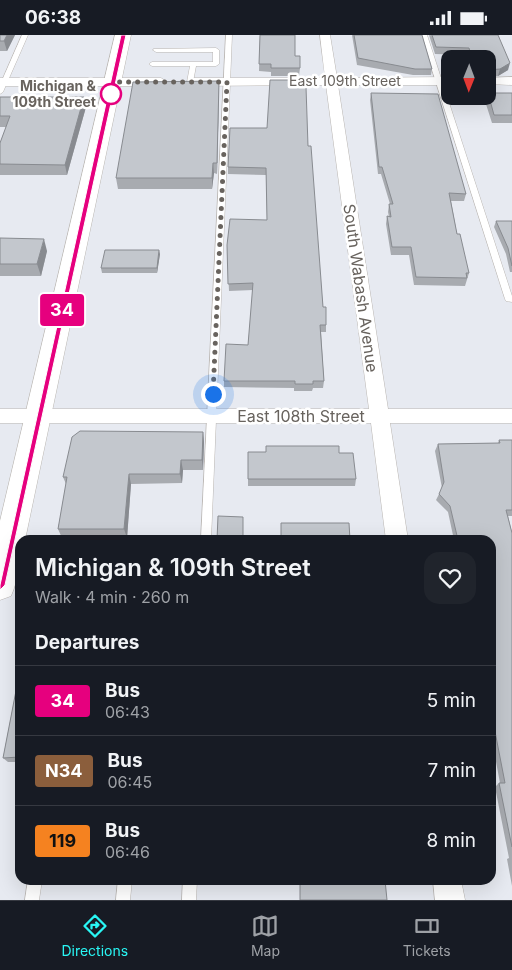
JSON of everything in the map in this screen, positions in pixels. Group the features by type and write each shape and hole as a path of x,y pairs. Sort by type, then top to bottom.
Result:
{"main road":[{"path":"0,586 124,35"}],"street":[{"name":"South Wabash Avenue","path":"325,35 396,535"},
{"name":"East 109th Street","path":"1,85 114,82 441,81"},
{"path":"496,81 512,81"},
{"name":"East 108th Street","path":"0,416 512,416"},
{"path":"448,885 450,900"}],"lane":[{"path":"1,85 25,35"},
{"path":"206,535 229,35"},
{"path":"424,35 441,72"},
{"path":"152,64 216,64 216,50 156,50"},
{"path":"181,82 193,64"},
{"path":"452,105 509,299 512,299"},
{"path":"32,900 34,885"},
{"path":"123,900 124,885"},
{"path":"189,900 190,885"}],"building":[{"path":"0,35 7,35 4,41 0,41"},
{"path":"260,35 295,35 295,56 300,56 300,68 271,68 271,64 259,64"},
{"path":"354,35 422,35 432,69 415,69 358,58"},
{"path":"432,35 498,35 510,63 496,69 496,50 436,47"},
{"path":"270,80 300,80 300,87 306,87 308,146 311,146 323,307 326,307 326,325 320,325 324,381 313,381 313,384 295,384 295,381 224,381 226,344 248,345 253,283 228,284 227,245 230,219 267,220 266,168 228,167 230,128 267,128"},
{"path":"219,81 217,163 213,163 212,178 116,178 133,82"},
{"path":"371,93 438,94 466,194 449,193 457,234 460,234 469,273 466,273 467,278 416,277 411,247 392,247 387,216 391,217 389,204 393,204 382,167 379,167"},
{"path":"496,93 512,93 512,115 494,115 491,105 496,105"},
{"path":"0,97 84,97 65,165 0,164 0,143 10,116 0,116"},
{"path":"496,221 512,221 512,266 508,248"},
{"path":"0,238 44,239 37,264 0,264"},
{"path":"105,250 159,250 157,268 101,268"},
{"path":"80,431 203,432 202,460 181,460 180,474 129,474 124,529 58,529 67,477 63,477 72,437"},
{"path":"499,440 512,440 512,510 506,510 512,533 512,847 499,783 505,783 496,737 496,535 457,535 450,506 439,494 444,482 438,444 500,443"},
{"path":"266,446 339,446 339,453 353,453 356,479 248,479 248,452 266,452"},
{"path":"218,516 243,517 243,535 217,535"},
{"path":"281,523 349,523 350,535 281,535"},
{"path":"15,696 15,757 3,758"},
{"path":"300,885 386,885 387,900 300,900"}],"bus line":[{"name":"34","path":"0,585 123,35"}],"place":[{"name":"Michigan & 109th Street","path":"111,94"}],"route":[{"path":"111,94 114,82 227,82 213,394"}]}
